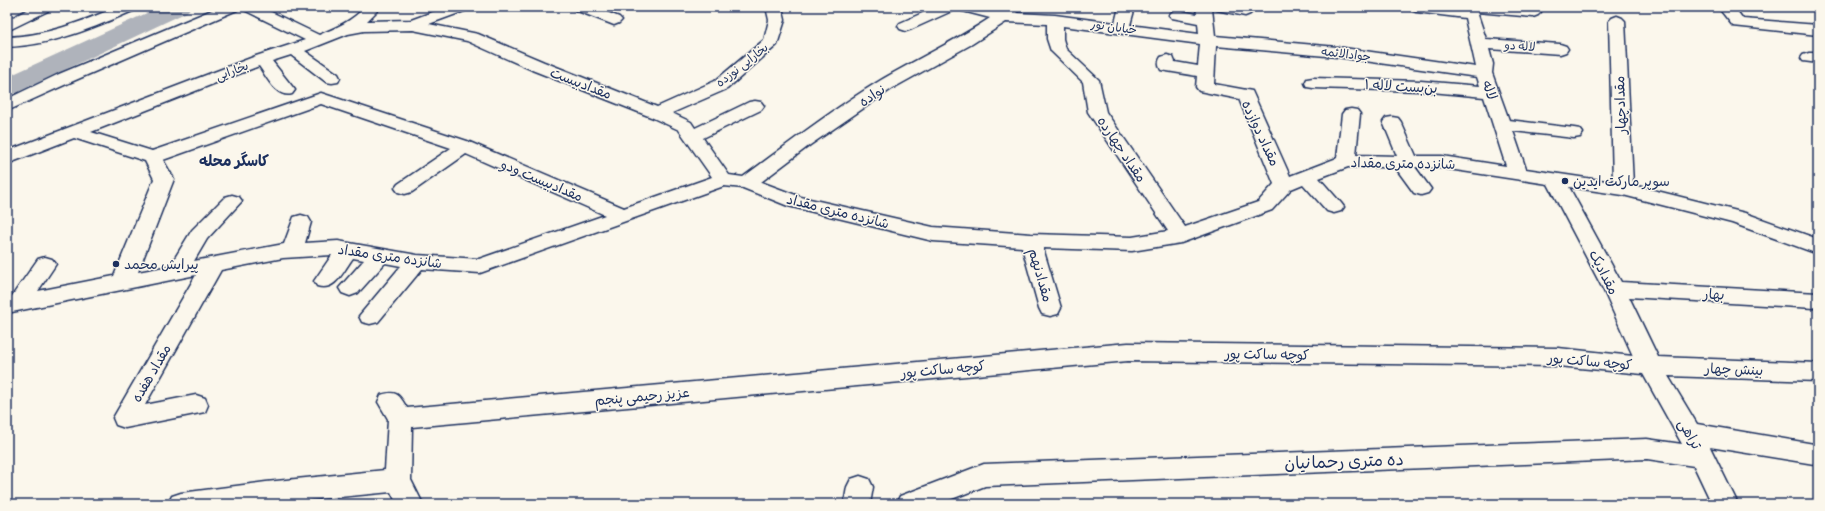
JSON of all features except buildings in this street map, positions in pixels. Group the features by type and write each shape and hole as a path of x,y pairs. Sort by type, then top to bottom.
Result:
{"street":[{"path":"7,26 45,7"},
{"path":"7,42 22,43 54,36 130,7"},
{"path":"7,106 65,78 232,7"},
{"path":"249,7 319,41"},
{"path":"344,30 364,16 373,7"},
{"name":"بخارایی","path":"7,158 262,59 319,41 344,30 364,26 413,25 438,14 462,7"},
{"path":"580,7 614,20"},
{"name":"بخارایی نوزده","path":"657,113 721,85 772,42 777,20 774,7"},
{"path":"906,26 949,7"},
{"name":"خیابان نور","path":"964,7 1208,40"},
{"path":"1122,28 1127,7"},
{"path":"1218,7 1245,11"},
{"path":"1416,7 1532,12"},
{"path":"1726,7 1738,23 1818,30"},
{"name":"لاله","path":"1470,9 1485,64 1484,73 1518,173"},
{"name":"نواده","path":"747,183 804,141 888,84 966,41 1008,12"},
{"name":"مقدادچهار","path":"1618,12 1623,189"},
{"path":"1167,60 1167,66 1205,79 1208,40 1205,13 1178,15"},
{"name":"مقداد چهارده","path":"1055,20 1055,39 1059,51 1091,80 1097,112 1181,236"},
{"name":"مقدادبیست","path":"413,25 472,37 538,66 657,113 685,126 723,180"},
{"name":"جوادالائمه","path":"1208,40 1337,52 1484,73"},
{"name":"لاله دو","path":"1479,43 1560,50"},
{"path":"293,49 332,78"},
{"path":"262,59 286,90"},
{"name":"مقداد دوازده","path":"1205,79 1246,95 1284,184"},
{"name":"بن‌بست لاله ۱","path":"1313,83 1421,86 1490,92"},
{"name":"مقدادبیست ودو","path":"152,157 321,98 463,146 623,215"},
{"path":"692,136 755,106"},
{"path":"1346,161 1352,114"},
{"path":"1392,122 1404,161 1421,189"},
{"path":"1502,124 1574,133"},
{"path":"73,132 152,157 164,179 123,282"},
{"path":"405,188 463,146"},
{"name":"شانزده متری مقداد","path":"13,304 292,250 338,248 417,262 480,266 723,180 747,183 795,202 933,234 1031,241 1132,244 1181,236 1265,206 1284,184 1346,161 1442,162 1623,189 1738,218 1818,247"},
{"path":"1306,176 1334,207"},
{"name":"مقدادیک","path":"1555,179 1614,289 1650,366"},
{"path":"178,271 199,235 232,201"},
{"path":"292,250 301,222"},
{"name":"مقدادنهم","path":"1031,241 1050,308"},
{"path":"325,281 347,250"},
{"path":"350,288 380,256"},
{"path":"370,316 417,262"},
{"path":"13,304 45,264"},
{"name":"مقداد هفده","path":"196,405 125,418 213,265"},
{"name":"بهار","path":"1614,289 1814,300"},
{"name":"کوچه ساکت پور","path":"884,374 1128,352 1558,357 1650,366"},
{"name":"بینش چهار","path":"1650,366 1818,372"},
{"name":"تراهی","path":"1650,366 1690,433 1725,504"},
{"name":"عزیز رحیمی پنجم","path":"398,480 395,410 884,374"},
{"path":"1690,433 1814,454"},
{"name":"ده متری رحمانیان","path":"909,504 984,475 1647,449 1703,457"},
{"path":"181,504 266,493 398,480 410,504"}],"waterway":[{"path":"7,87 179,7"}],"place":[{"name":"سوپر مارکت ایدین","path":"1565,181"},
{"name":"پیرایش محمد","path":"116,264"}],"district":[{"name":"کاسگر محله","path":"234,161"}]}
